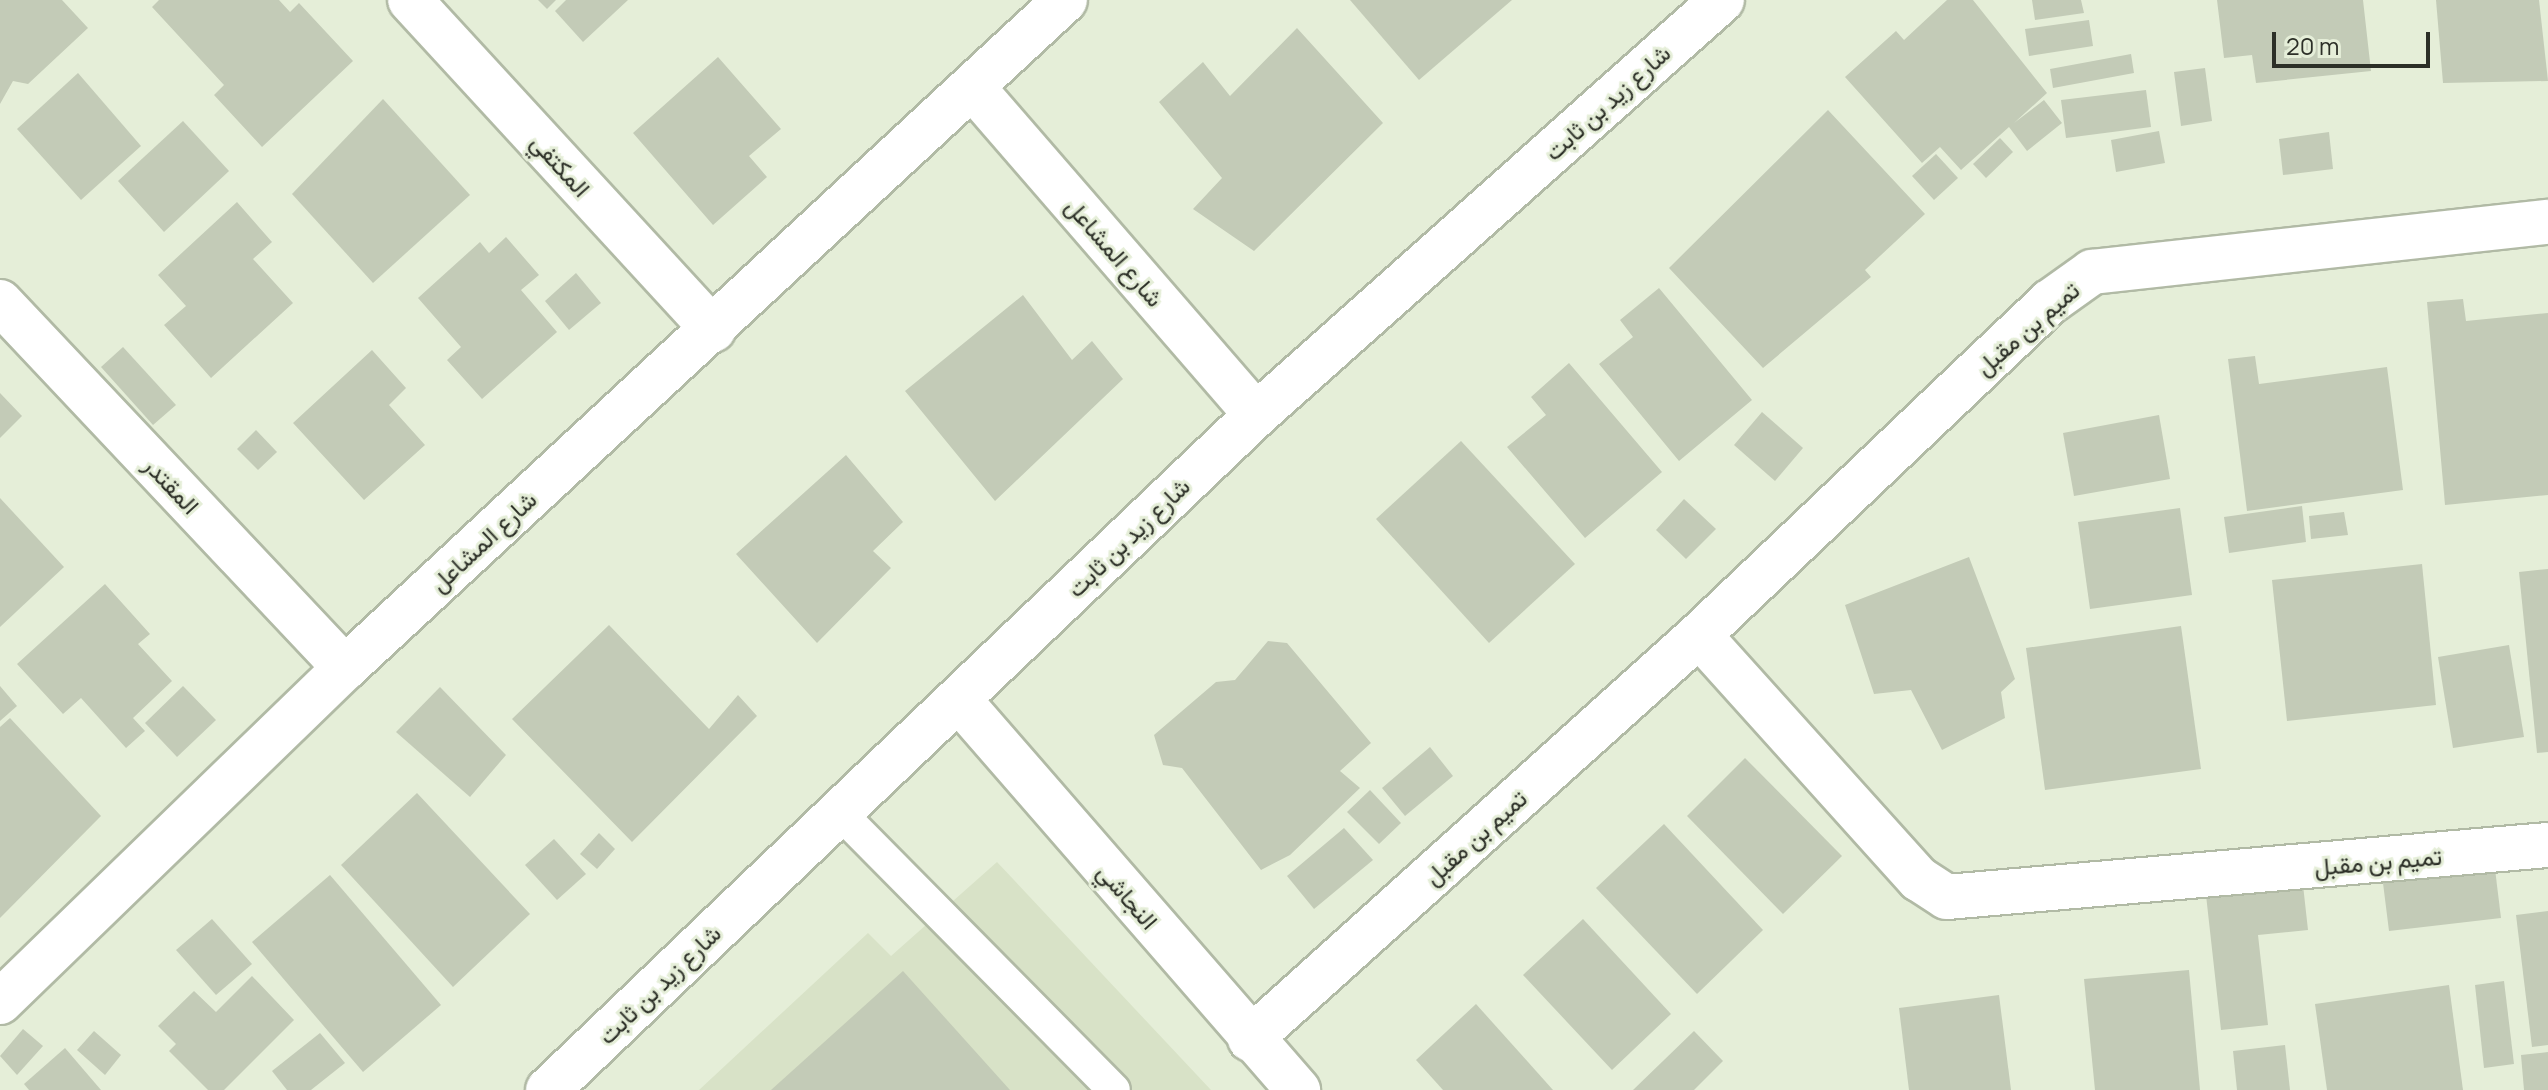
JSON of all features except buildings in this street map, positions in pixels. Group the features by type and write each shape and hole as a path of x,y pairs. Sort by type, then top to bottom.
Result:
{"street":[{"name":"المكتفي","path":"410,0 713,330"},
{"name":"شارع المشاعل","path":"0,1002 345,668 974,89 1065,0"},
{"name":"شارع زيد بن ثابت","path":"548,1090 1256,415 1722,0"},
{"name":"شارع المشاعل","path":"974,89 1256,415"},
{"name":"تميم بن مقبل","path":"1250,1039 1699,635 2050,302 2092,272 2548,222"},
{"name":"المقتدر","path":"0,302 345,668"},
{"name":"تميم بن مقبل","path":"1699,635 1919,879 1947,897 2548,845"},
{"name":"النجاشي","path":"959,700 1250,1039 1298,1090"}],"lane":[{"path":"838,811 1114,1090"}],"shaded area":[{"path":"997,862 1211,1090 699,1090 868,933 891,956"}]}
